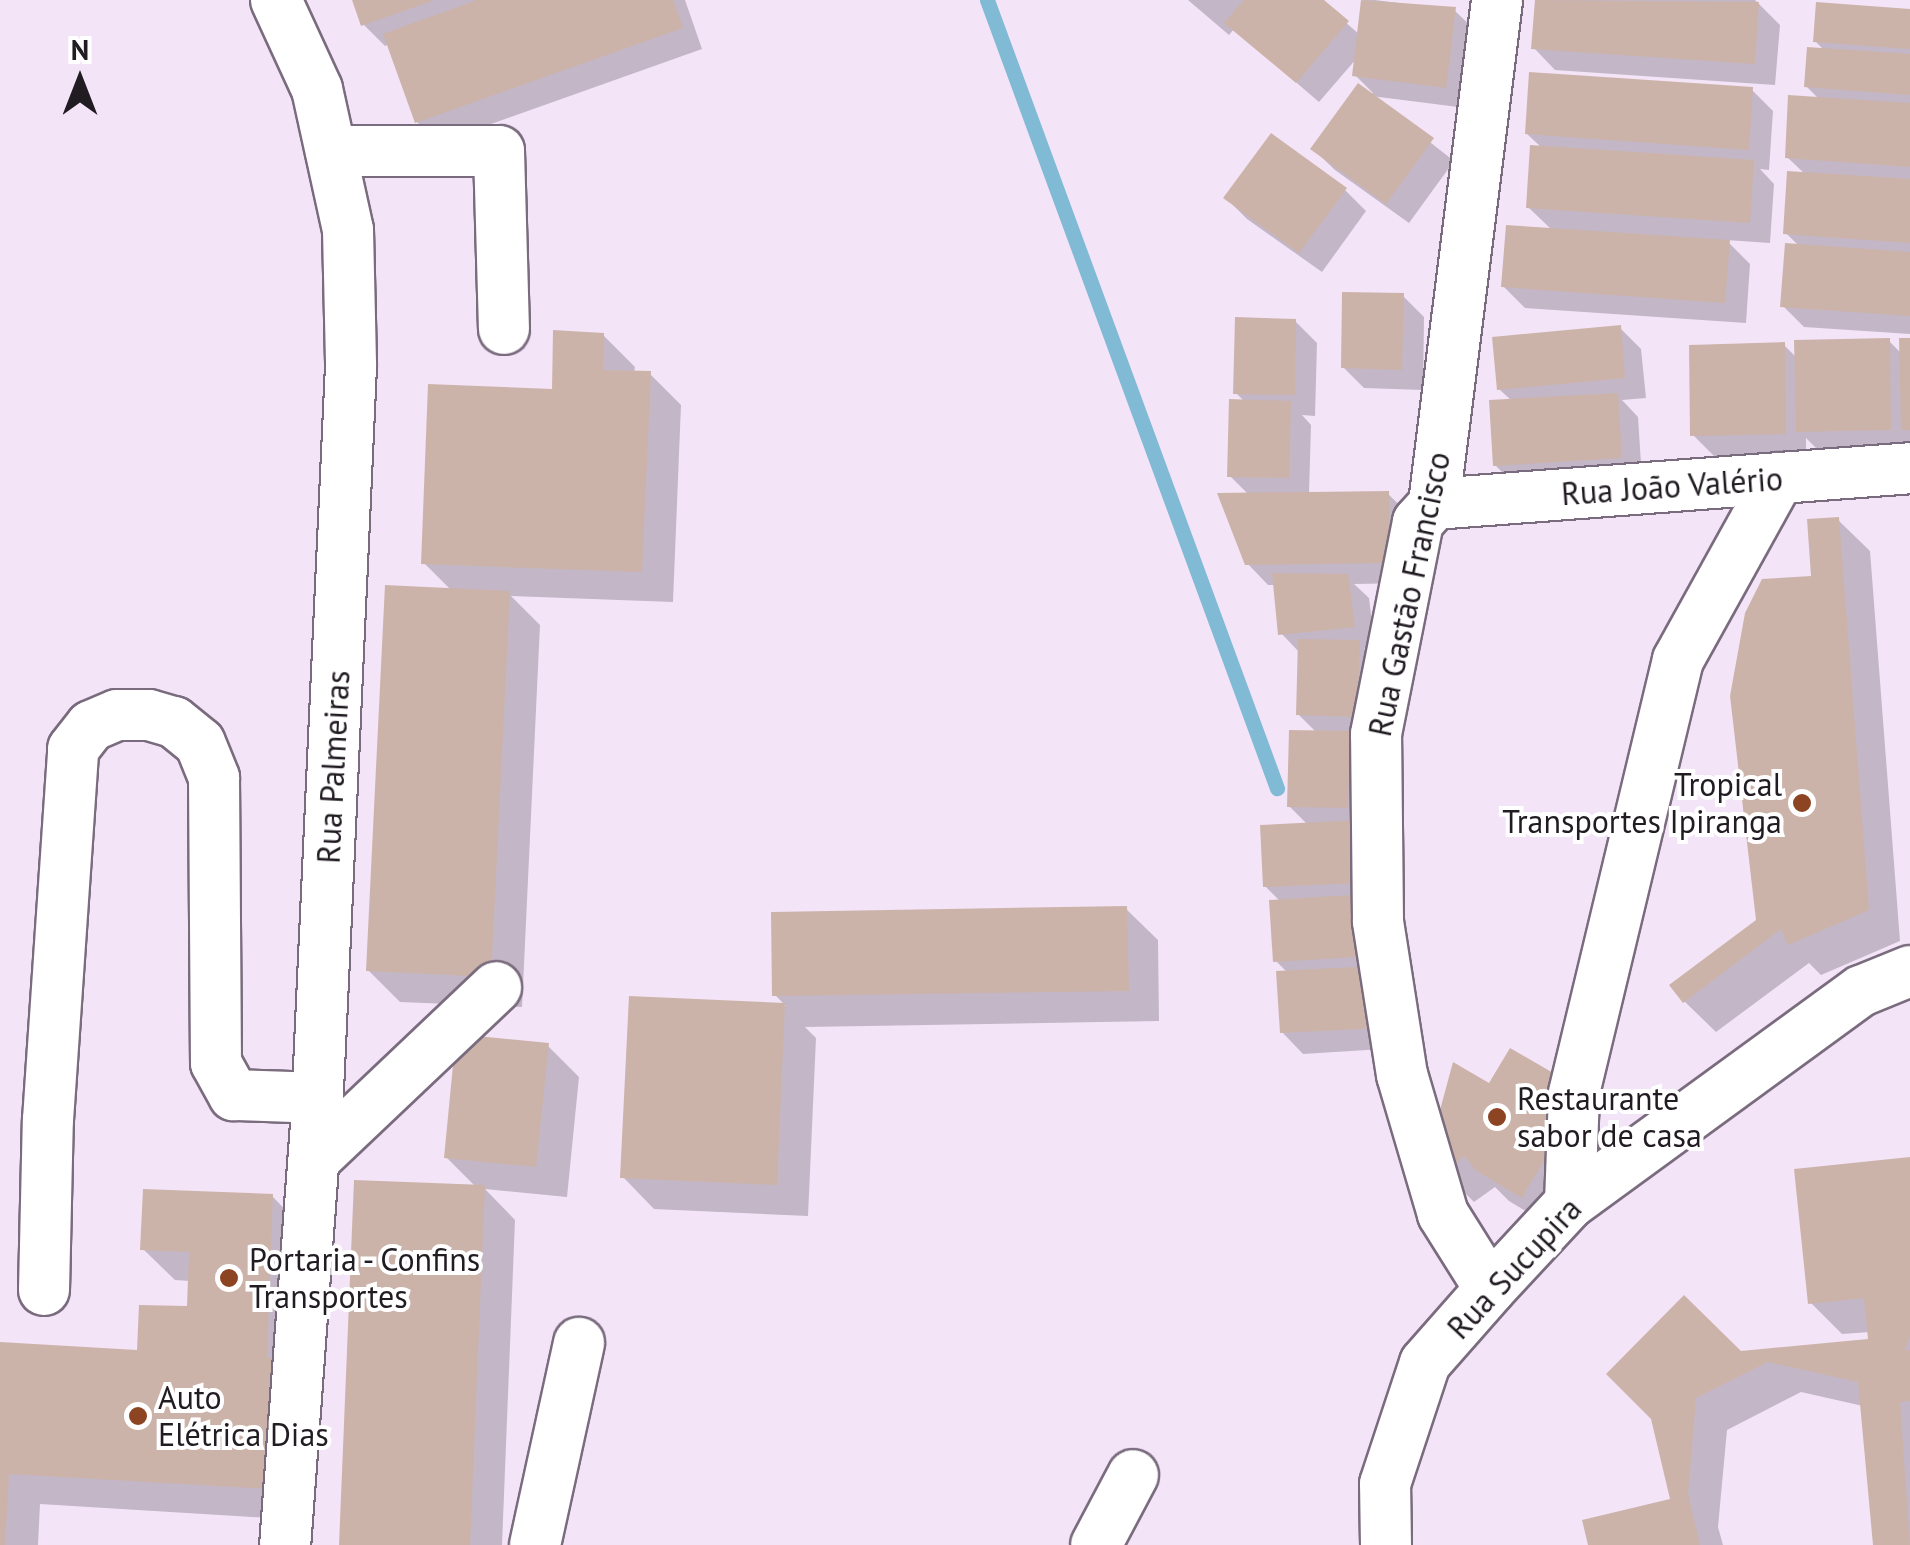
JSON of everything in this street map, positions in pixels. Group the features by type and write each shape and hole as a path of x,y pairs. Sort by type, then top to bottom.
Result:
{"street":[{"name":"Rua Palmeiras","path":"276,0 317,88 348,230 351,366 318,1098 285,1545"},
{"name":"Rua Gastão Francisco","path":"1490,1290 1444,1214 1402,1075 1378,920 1376,734 1418,522 1434,504 1497,0"},
{"path":"331,150 499,152 504,328"},
{"name":"Rua João Valério","path":"1434,504 1910,468"},
{"path":"1570,1203 1574,1093 1678,660 1779,478"},
{"path":"44,1290 48,1120 74,749 91,726 117,715 149,715 174,722 200,743 214,778 216,1063 234,1095 318,1098"},
{"name":"Rua Sucupira","path":"1386,1545 1385,1484 1425,1364 1490,1290 1570,1203 1846,1002 1910,971"},
{"path":"314,1160 496,987"},
{"path":"535,1545 579,1342"},
{"path":"1096,1545 1133,1474"}],"building":[{"path":"352,0 432,0 432,1 361,26"},
{"path":"477,0 673,0 683,28 415,123 383,34"},
{"path":"1244,0 1324,0 1349,21 1296,83 1224,23"},
{"path":"1361,0 1456,7 1446,88 1352,76"},
{"path":"1535,0 1759,2 1755,64 1531,49"},
{"path":"1816,2 1910,9 1910,49 1813,42"},
{"path":"1807,47 1910,54 1910,95 1804,87"},
{"path":"1529,72 1753,87 1749,150 1525,134"},
{"path":"1358,83 1434,138 1386,204 1310,149"},
{"path":"1788,95 1910,103 1910,167 1785,158"},
{"path":"1271,133 1347,188 1299,253 1223,198"},
{"path":"1530,145 1754,160 1750,223 1526,208"},
{"path":"1787,171 1910,179 1910,243 1783,234"},
{"path":"1506,225 1730,240 1725,303 1501,287"},
{"path":"1785,243 1910,252 1910,316 1780,307"},
{"path":"1342,292 1404,293 1402,370 1341,368"},
{"path":"1235,317 1296,319 1295,395 1233,394"},
{"path":"1621,325 1625,378 1497,390 1492,337"},
{"path":"553,330 604,333 603,370 651,371 642,572 421,564 428,384 552,389"},
{"path":"1890,338 1891,430 1796,432 1794,340"},
{"path":"1899,338 1910,338 1910,430 1901,430"},
{"path":"1785,342 1786,434 1690,436 1689,345"},
{"path":"1618,393 1622,458 1493,466 1489,400"},
{"path":"1229,399 1291,401 1289,478 1227,477"},
{"path":"1389,491 1390,563 1245,565 1217,493"},
{"name":"Tropical Transportes Ipiranga","path":"1839,517 1869,910 1788,945 1781,929 1683,1003 1669,985 1756,920 1730,696 1745,613 1762,579 1811,576 1807,519"},
{"path":"1272,573 1348,574 1355,627 1278,635"},
{"path":"385,585 510,591 491,977 366,971"},
{"path":"1298,639 1360,640 1357,717 1296,715"},
{"path":"1289,730 1350,731 1348,808 1287,807"},
{"path":"1359,820 1363,883 1263,887 1260,825"},
{"path":"1369,894 1373,956 1273,962 1269,900"},
{"path":"1127,906 1129,991 772,996 771,912"},
{"path":"1376,966 1379,1028 1280,1033 1276,971"},
{"path":"629,996 785,1003 777,1185 620,1178"},
{"path":"456,1034 549,1043 536,1167 444,1158"},
{"name":"Restaurante sabor de casa","path":"1510,1048 1555,1074 1536,1106 1566,1123 1522,1198 1475,1170 1465,1156 1441,1173 1440,1110 1453,1062 1489,1083"},
{"path":"1910,1157 1910,1336 1905,1350 1910,1350 1910,1401 1900,1402 1910,1545 1873,1545 1858,1382 1768,1362 1696,1398 1688,1494 1700,1545 1588,1545 1582,1520 1670,1499 1651,1419 1606,1374 1684,1295 1741,1351 1868,1339 1864,1298 1808,1304 1794,1169"},
{"path":"354,1180 485,1185 470,1545 339,1545"},
{"name":"Auto Elétrica Dias","path":"143,1189 273,1194 267,1358 279,1358 271,1489 9,1474 5,1545 0,1545 0,1342 137,1350 139,1305 187,1306 189,1252 140,1250"}],"waterway":[{"path":"987,0 1277,788"}],"place":[{"name":"Tropical Transportes Ipiranga","path":"1802,803"},
{"name":"Restaurante sabor de casa","path":"1497,1117"},
{"name":"Portaria - Confins Transportes","path":"229,1278"},
{"name":"Auto Elétrica Dias","path":"138,1416"}]}
